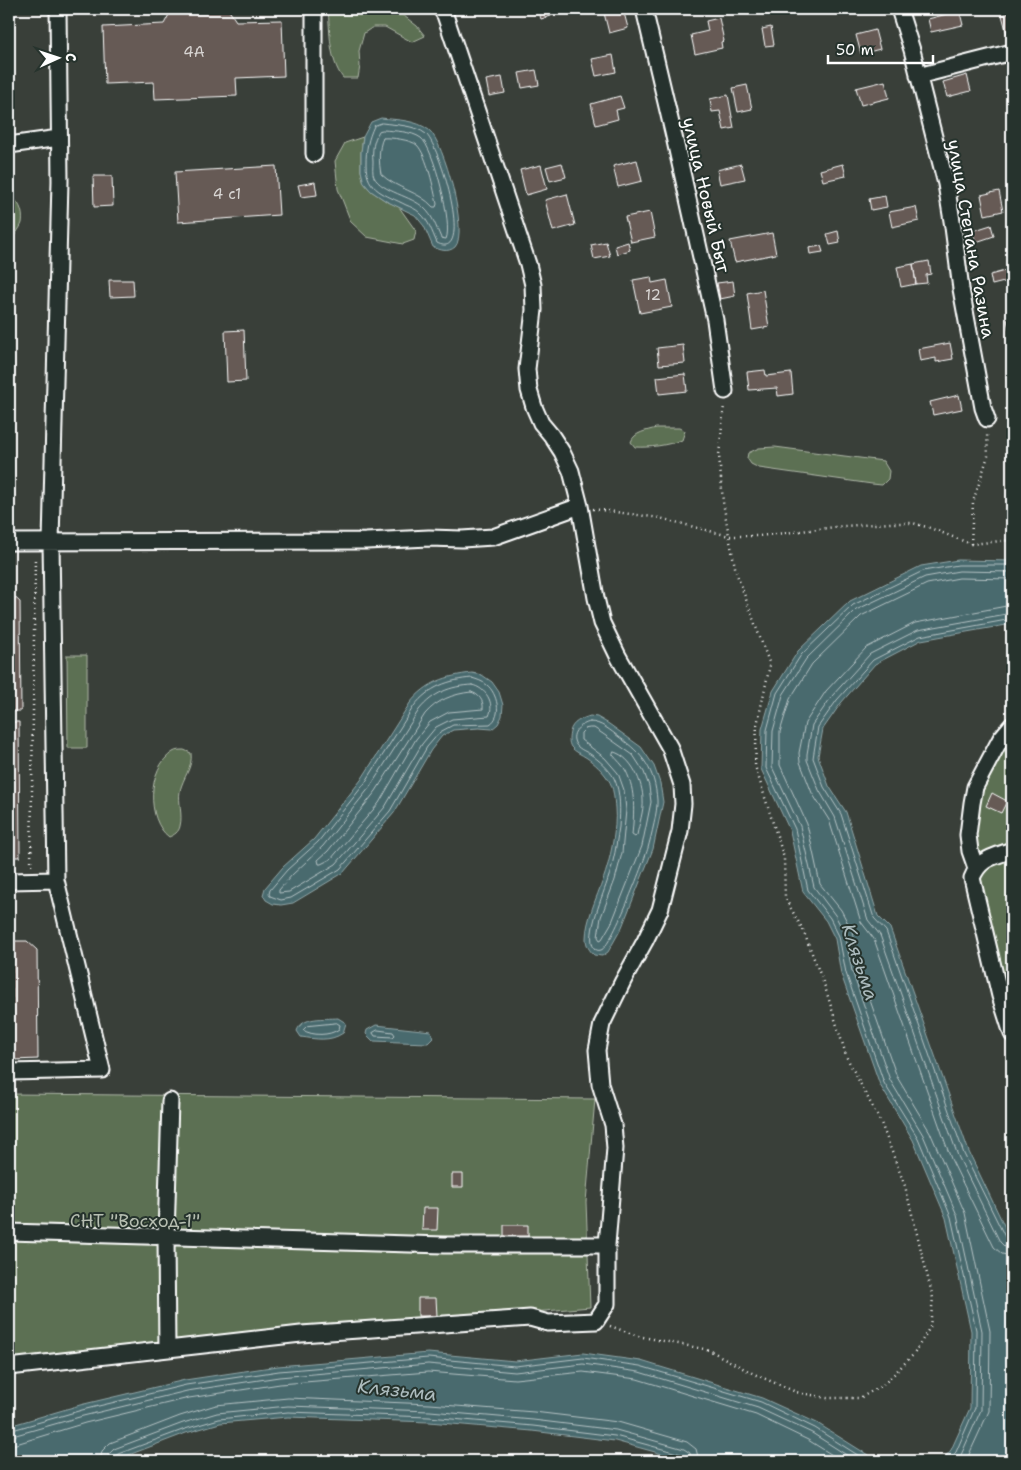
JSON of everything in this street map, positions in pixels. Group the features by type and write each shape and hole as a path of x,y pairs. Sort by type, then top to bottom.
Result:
{"street":[{"path":"9,1072 102,1070 56,880 51,542 60,182 58,9"},
{"path":"314,9 314,154"},
{"path":"9,1367 300,1334 530,1318 548,1323 596,1321 607,1304 606,1245 614,1140 613,1124 600,1084 597,1050 602,1024 623,981 646,941 660,910 680,831 683,804 682,785 670,748 618,656 602,623 580,506 571,471 562,452 541,422 529,390 527,370 534,310 533,284 528,264 445,16 441,9"},
{"name":"улица Новый Быт","path":"644,9 713,311 726,391"},
{"name":"улица Степана Разина","path":"899,9 912,50 946,184 961,289 983,408 987,418"},
{"path":"918,76 1012,52"},
{"path":"9,145 59,138"},
{"path":"9,542 462,539 493,537 580,506"},
{"path":"976,868 970,851 968,835 975,787 1001,738 1012,725"},
{"path":"1012,850 984,861 976,868 972,878 1000,996 1012,1034"},
{"path":"9,881 56,880"},
{"path":"168,1349 166,1236 170,1101"},
{"path":"9,1232 444,1245 606,1245"}],"path":[{"path":"596,1321 638,1336 709,1350 754,1374 796,1392 828,1398 860,1398 883,1385 914,1354 930,1327 933,1298 905,1186 881,1123 847,1058 825,987 803,930 785,898 784,858 755,766 757,726 770,665 736,572 723,502 719,455 726,391"},
{"path":"971,544 973,502 988,456 987,418"},
{"path":"580,506 660,518 729,536 759,536 844,526 913,523 971,544 1012,540"},
{"path":"31,881 34,557 52,557"}],"green space":[{"path":"328,9 395,9 417,26 425,36 412,42 385,27 373,27 364,33 359,51 360,66 358,78 343,78 338,71 333,54"},
{"path":"363,137 361,171 364,183 371,191 399,207 416,231 414,240 403,244 367,237 351,222 338,189 335,161 345,143"},
{"path":"9,196 18,203 22,223 9,243"},
{"path":"656,428 679,428 685,431 682,440 665,445 635,447 631,442 638,434"},
{"path":"775,447 883,461 889,471 888,479 882,485 759,468 751,464 747,458 748,453 759,448"},
{"path":"67,655 87,655 87,748 68,748"},
{"path":"1012,712 1012,1053 991,995 973,914 963,844 963,813 969,783 987,748"},
{"path":"184,750 191,753 191,758 180,791 181,822 177,832 169,837 156,819 153,807 154,781 164,760 174,751"},
{"name":"СНТ \"Восход-1\"","path":"9,1094 595,1099 586,1202 590,1307 9,1360"}],"water":[{"path":"381,118 418,124 429,130 435,138 448,169 457,207 459,238 452,249 444,250 433,247 424,226 415,215 386,201 371,191 364,183 361,171 363,137 371,122"},
{"name":"Клязьма","path":"958,560 1012,561 1012,624 921,640 875,664 841,703 823,729 818,756 829,786 846,812 878,916 890,928 969,1152 1012,1242 1012,1461 942,1461 951,1450 970,1408 971,1331 946,1218 913,1140 880,1085 841,974 835,939 826,921 803,892 790,831 761,769 762,729 773,691 798,651 850,601 921,566"},
{"path":"472,673 482,675 492,682 499,692 503,705 502,716 498,724 492,729 453,730 442,736 431,750 394,813 343,873 293,903 281,905 273,904 266,900 263,895 265,888 283,867 314,839 361,780 416,696 430,685 445,678"},
{"path":"590,716 597,717 609,724 641,747 654,766 660,783 663,802 653,849 622,927 608,952 602,956 594,955 589,949 586,931 606,872 612,845 615,825 613,793 610,782 604,773 590,760 576,752 570,745 569,740 571,729 575,723"},
{"path":"338,1018 346,1023 343,1033 333,1038 301,1037 297,1031 300,1026 308,1021"},
{"path":"376,1025 431,1031 433,1038 428,1043 373,1041 366,1034 367,1030"},
{"name":"Клязьма","path":"428,1353 515,1361 583,1353 641,1361 762,1398 817,1423 868,1455 872,1461 688,1461 615,1441 532,1431 429,1422 288,1417 220,1423 186,1433 113,1461 9,1461 9,1426 80,1405 185,1380 278,1366"}],"building":[{"path":"172,9 228,9 236,21 282,20 284,76 236,78 237,96 155,99 154,82 105,84 103,27 164,24"},
{"path":"538,9 549,9 551,16 541,19"},
{"path":"603,9 623,9 628,28 609,33"},
{"path":"946,9 959,9 963,25 931,32 928,19 947,14"},
{"path":"1012,13 1012,32 1007,34 1002,15"},
{"path":"719,18 724,41 721,42 722,48 695,54 691,35 708,31 706,21"},
{"path":"771,27 774,45 765,46 762,29"},
{"path":"875,30 880,49 861,54 856,35"},
{"path":"613,55 616,72 596,76 592,59"},
{"path":"536,70 539,85 522,88 519,73"},
{"path":"967,75 971,91 947,97 943,82"},
{"path":"502,77 505,93 489,96 486,80"},
{"path":"885,81 889,98 861,105 856,88"},
{"path":"747,85 752,109 738,112 733,88"},
{"path":"728,95 734,128 724,130 720,111 712,112 710,99"},
{"path":"620,96 624,108 616,110 618,119 596,125 591,104"},
{"path":"637,160 642,181 618,187 613,166"},
{"path":"562,163 566,177 550,181 546,167"},
{"path":"741,164 745,179 720,184 717,170"},
{"path":"843,164 846,176 823,181 820,170"},
{"path":"541,165 547,189 526,195 520,170"},
{"path":"276,166 279,215 178,222 175,172"},
{"path":"93,176 112,176 113,206 94,207"},
{"path":"315,182 317,195 301,197 298,185"},
{"path":"999,191 1003,211 985,215 981,195"},
{"path":"567,194 575,225 553,231 545,200"},
{"path":"885,196 887,207 871,210 869,199"},
{"path":"916,207 919,221 892,227 889,212"},
{"path":"650,212 655,237 631,242 625,217"},
{"path":"991,225 994,236 976,242 972,231"},
{"path":"838,231 840,243 830,245 827,234"},
{"path":"772,233 776,254 735,262 730,241"},
{"path":"606,242 610,256 594,259 591,245"},
{"path":"628,242 630,250 617,254 615,246"},
{"path":"821,246 823,252 810,254 809,248"},
{"path":"929,261 931,274 926,275 927,283 916,284 913,264"},
{"path":"913,264 916,284 901,287 897,267"},
{"path":"1012,269 1012,280 992,285 990,275"},
{"path":"651,277 652,283 667,280 672,307 640,313 633,280"},
{"path":"109,280 133,280 134,296 110,297"},
{"path":"733,281 735,296 720,299 717,283"},
{"path":"763,290 769,327 752,330 747,293"},
{"path":"1012,319 1012,340 1007,320"},
{"path":"244,330 246,381 227,382 225,331"},
{"path":"950,343 953,359 936,362 936,358 920,361 918,349"},
{"path":"683,345 685,363 659,365 657,348"},
{"path":"765,370 766,376 791,373 793,394 778,396 777,388 749,390 747,372"},
{"path":"685,374 687,391 659,394 657,377"},
{"path":"1012,374 1012,388 1009,389 1006,376"},
{"path":"959,395 962,409 933,415 930,402"},
{"path":"9,592 20,602 21,711 9,711"},
{"path":"9,722 19,722 20,857 9,857"},
{"path":"992,793 1007,801 1001,813 986,806"},
{"path":"9,932 13,932 13,941 27,941 37,950 38,1059 13,1060 13,1042 9,1042 9,1025 13,1025 13,1014 9,1015 9,999 12,998 12,988 9,988 9,972 12,972 12,961 9,961"},
{"path":"452,1174 463,1174 463,1187 452,1187"},
{"path":"423,1208 438,1208 437,1230 422,1230"},
{"path":"504,1225 528,1225 528,1241 504,1241"},
{"path":"418,1298 436,1298 437,1316 418,1316"}]}
